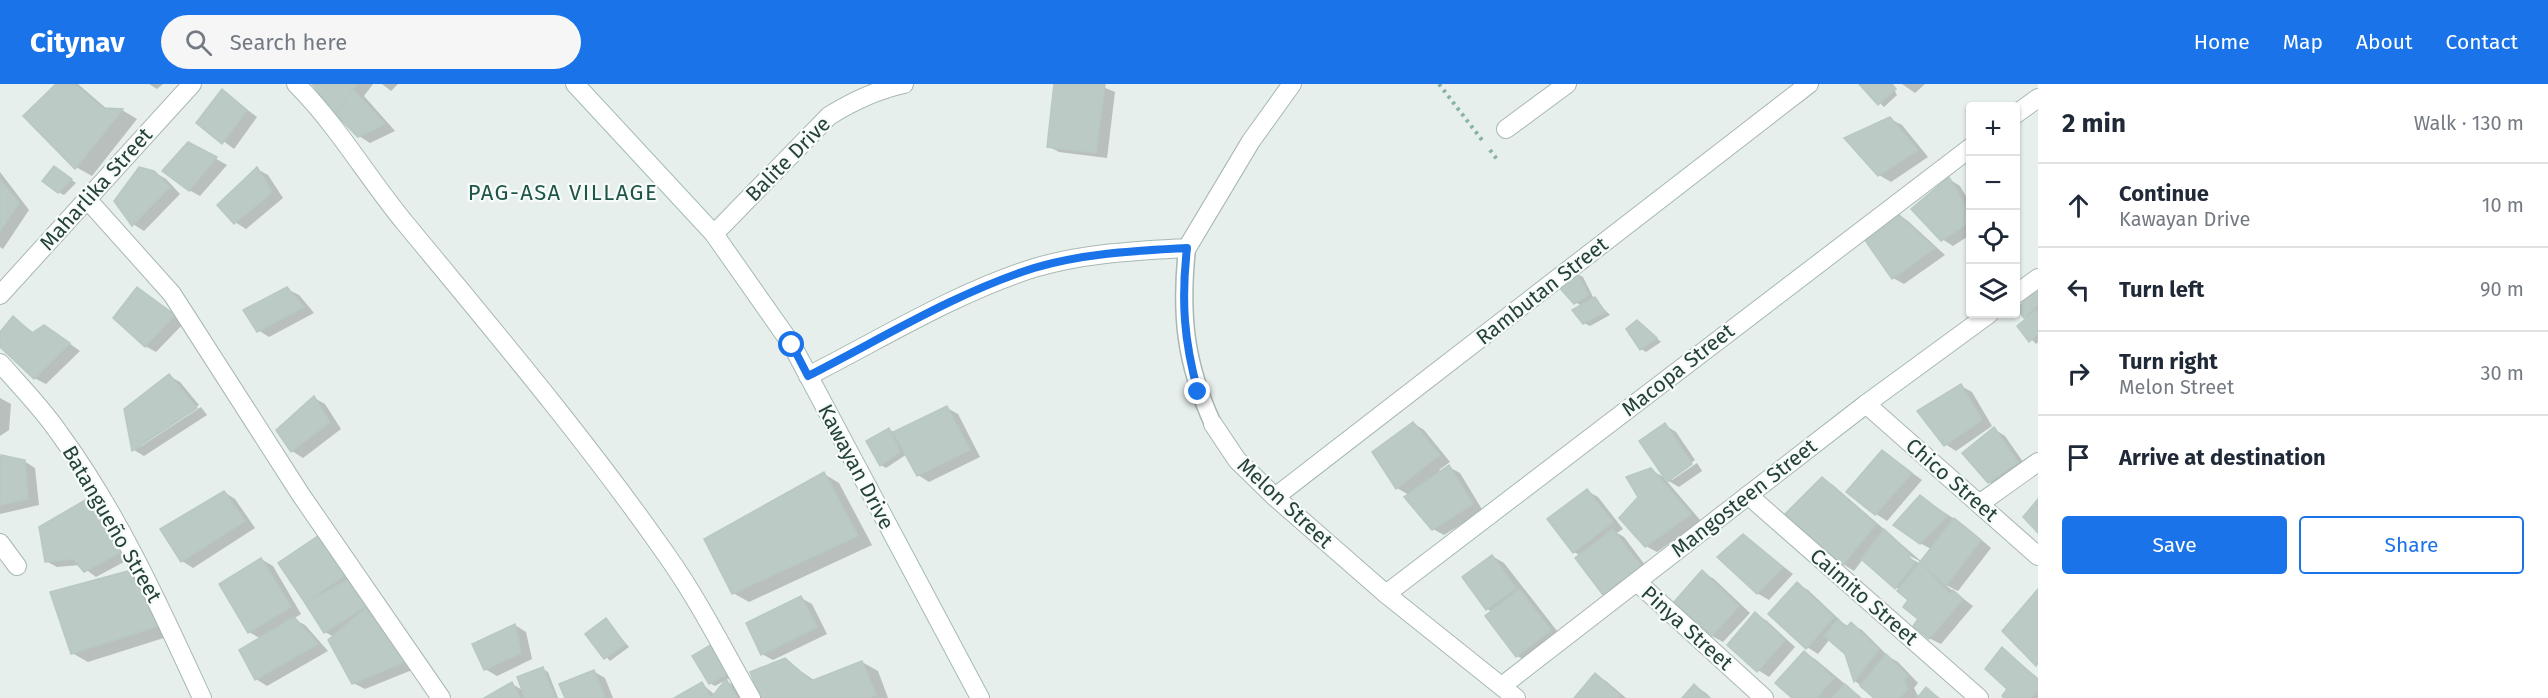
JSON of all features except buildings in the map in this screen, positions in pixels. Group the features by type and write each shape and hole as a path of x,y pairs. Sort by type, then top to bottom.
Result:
{"street":[{"name":"Maharlika Street","path":"0,295 192,84"},
{"path":"296,84 321,109 390,205 536,380 617,487 670,559 751,698"},
{"name":"Kawayan Drive","path":"575,84 714,234 792,345 980,698"},
{"name":"Balite Drive","path":"714,234 829,116 882,89 904,84"},
{"name":"Melon Street","path":"1187,248 1251,141 1292,84"},
{"path":"1506,129 1567,84"},
{"name":"Rambutan Street","path":"1275,497 1809,84"},
{"path":"2020,111 2038,98"},
{"name":"Macopa Street","path":"1386,594 1966,152"},
{"path":"87,199 172,294 302,495 441,698"},
{"path":"808,376 987,286 1034,268 1108,252 1187,248"},
{"path":"2020,291 2038,278"},
{"name":"Mangosteen Street","path":"1502,686 1866,404 1984,318"},
{"name":"Batangueño Street","path":"0,363 58,431 86,472 126,540 202,698"},
{"name":"Chico Street","path":"1866,404 2038,556"},
{"name":"Melon Street","path":"1213,424 1237,460 1275,497 1386,594 1516,698"},
{"path":"1979,504 2038,462"},
{"name":"Caimito Street","path":"1748,495 1979,698"},
{"path":"0,543 17,566"},
{"name":"Pinya Street","path":"1637,582 1764,698"}],"lane":[{"name":"Melon Street","path":"1187,248 1183,318 1188,357 1198,392 1213,424"}],"path":[{"path":"1439,84 1499,162"}],"district":[{"name":"PAG-ASA VILLAGE","path":"563,192"}],"route":[{"path":"792,345 808,376 987,286 1034,268 1108,252 1187,248 1183,318 1188,357 1198,392"}]}
